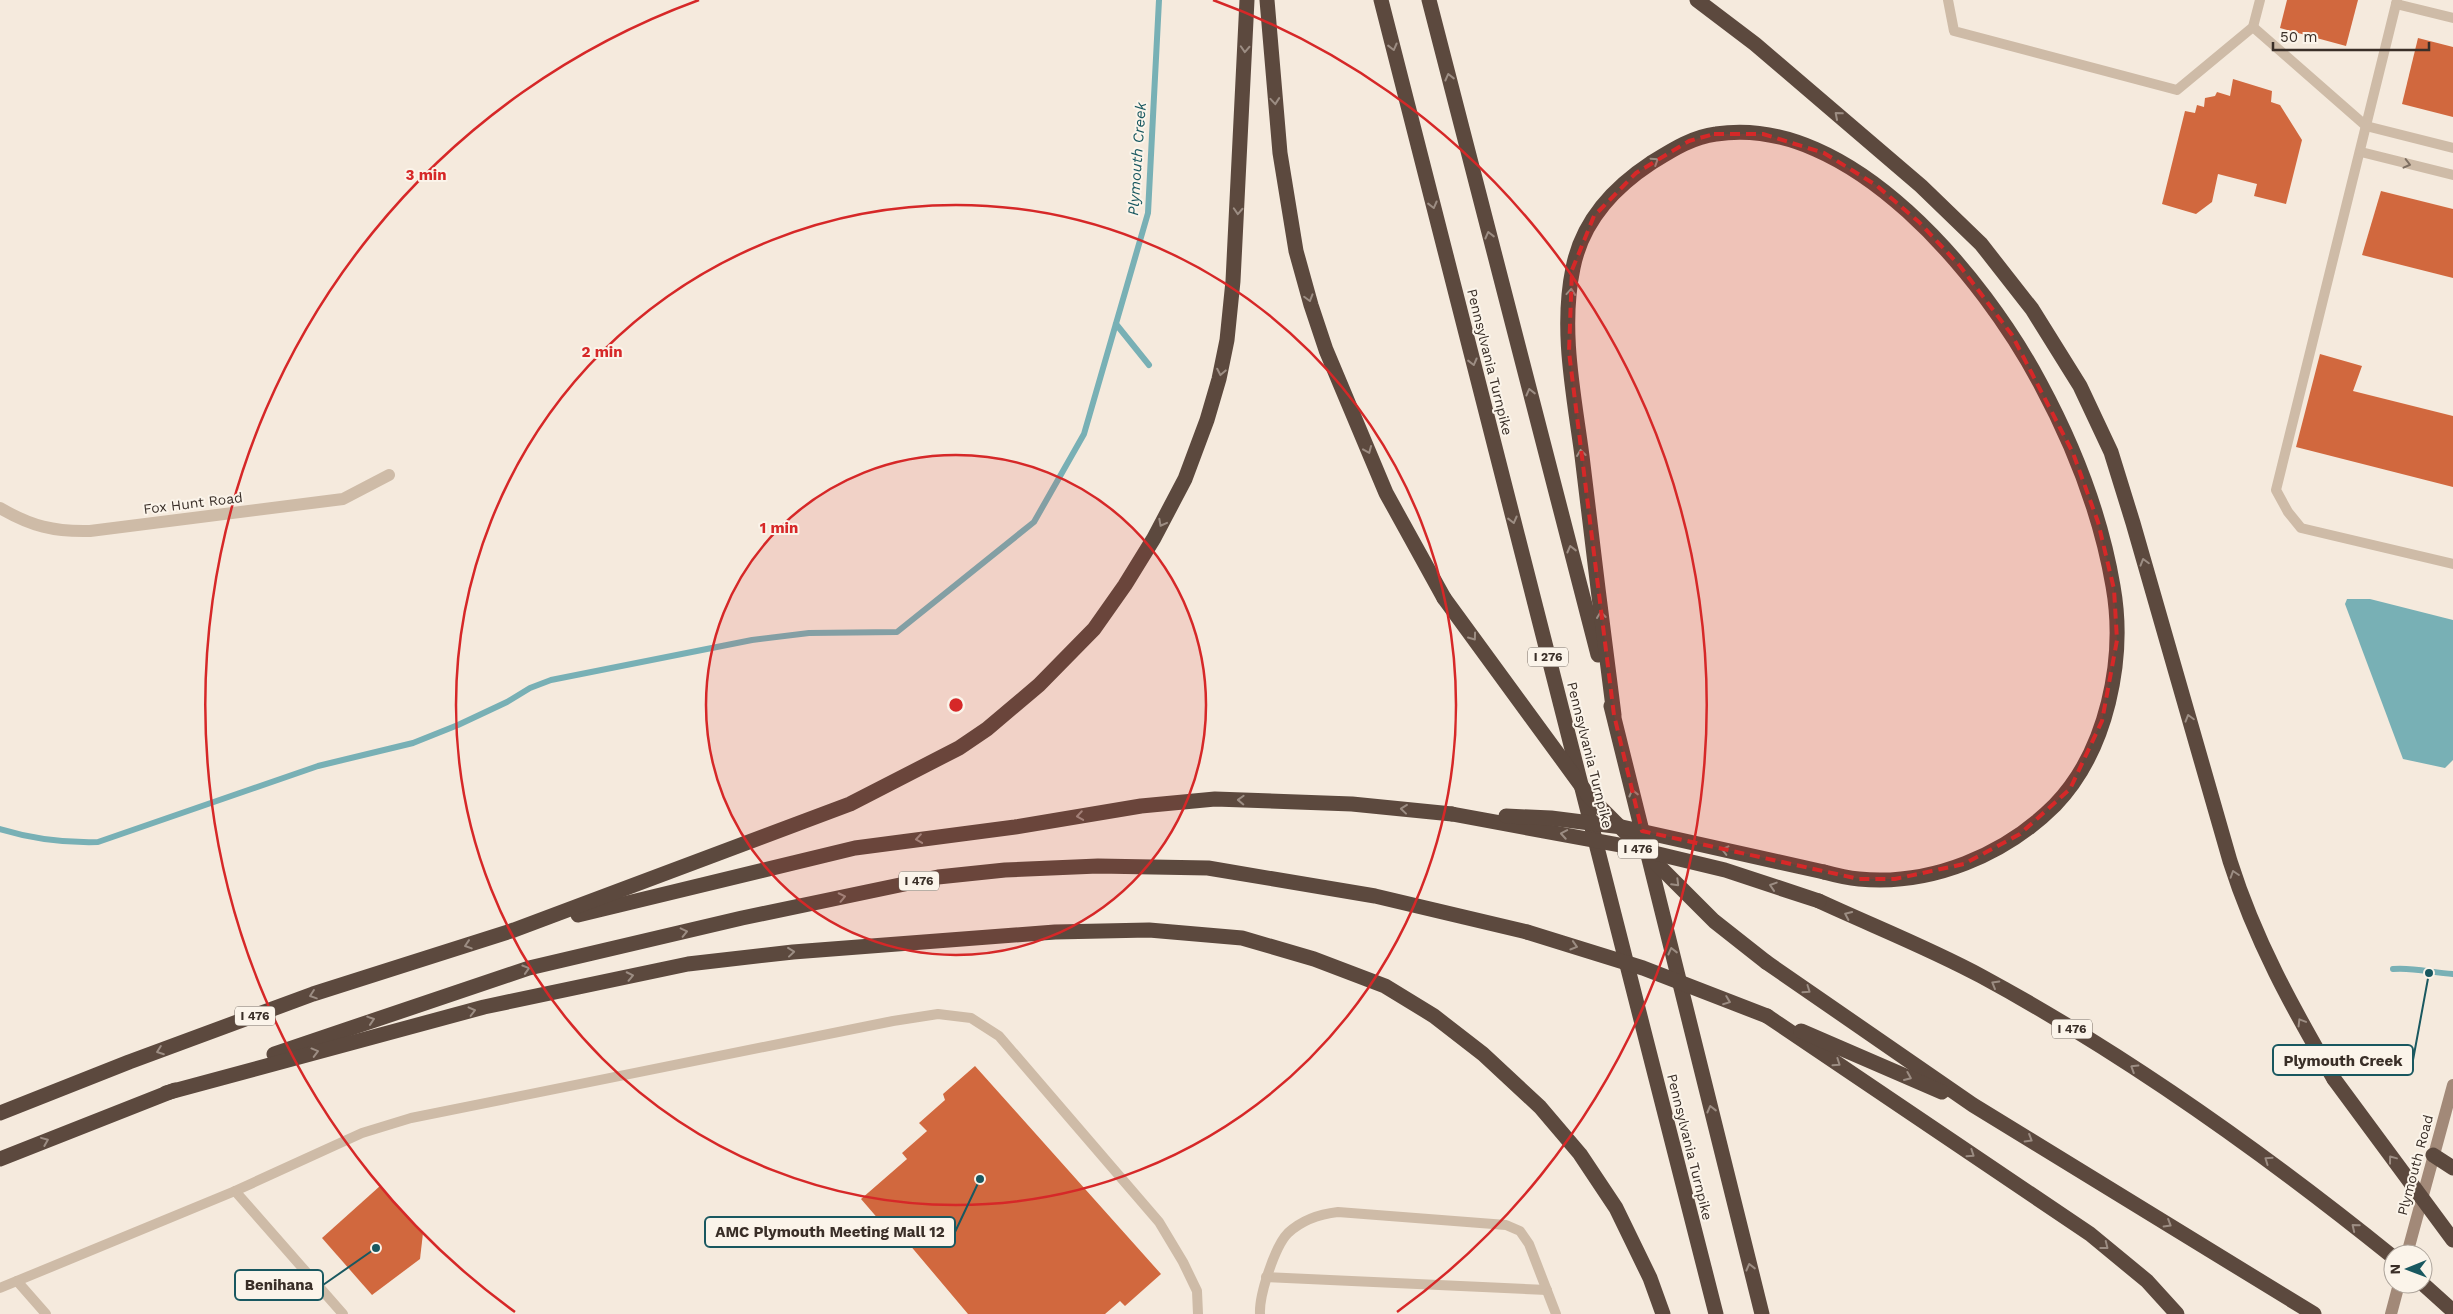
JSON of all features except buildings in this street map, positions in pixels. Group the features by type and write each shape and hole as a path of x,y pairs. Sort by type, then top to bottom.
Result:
{"highway":[{"path":"514,930 850,804 928,765 959,748 1008,712 1068,656 1099,622 1142,559 1184,479 1208,420 1219,380 1227,340 1236,246 1247,0"},
{"path":"1267,0 1280,153 1296,251 1311,305 1326,350 1386,492 1444,598 1588,795 1714,921 1766,962 1973,1105"},
{"name":"Pennsylvania Turnpike","path":"1381,0 1716,1314"},
{"path":"1429,0 1614,715 1762,1314"},
{"path":"1697,0 1755,44 1921,186 1981,244 2032,308 2080,386 2111,452 2230,861 2245,909 2262,948 2295,1013 2334,1079 2453,1240"},
{"path":"1452,814 1551,818 1622,827 1859,879 1895,879 1931,874 1964,864 1997,848 2039,819 2070,789 2091,751 2102,722 2112,686 2117,640 2114,589 2095,514 2074,453 2041,385 2012,335 1960,266 1919,222 1857,170 1824,152 1764,134 1738,132 1714,134 1689,141 1636,173 1615,191 1594,216 1581,241 1572,270 1569,352 1614,715"},
{"name":"I 476","path":"0,1113 129,1062 313,994 514,930 855,848 1141,806 1215,799 1352,804 1452,814 1625,846 1725,870 1819,901 1980,976 2060,1022 2170,1091 2308,1188 2383,1249"},
{"name":"I 476","path":"0,1159 166,1093 325,1036 529,968 938,877 1005,870 1098,866 1208,868 1375,896 1527,932 1643,968 1767,1016 1973,1105 2312,1313"},
{"path":"166,1093 484,1008 688,964 802,951 1055,932 1149,930 1242,938 1314,959 1385,986 1434,1016 1483,1054 1540,1107 1580,1154 1616,1208 1650,1278 1663,1314"},
{"path":"1767,1016 2090,1234 2147,1281 2177,1314"},
{"path":"2433,1155 2453,1168"},
{"path":"2433,1293 2453,1311"}],"main road":[{"name":"Plymouth Road","path":"2410,1244 2453,1085"},
{"path":"2392,1314 2397,1294"}],"street":[{"name":"Fox Hunt Road","path":"0,508 32,525 69,532 90,531 343,499 389,475"}],"lane":[{"path":"1948,0 1954,31 2177,90 2253,27 2260,0"},
{"path":"2453,18 2396,2 2361,152 2276,490 2288,512 2301,528 2453,564"},
{"path":"2253,27 2366,126 2453,148"},
{"path":"2361,152 2453,175"},
{"path":"0,1288 235,1191 362,1133 412,1118 893,1021 938,1014 971,1018 999,1036 1159,1222 1183,1262 1197,1291 1198,1314"},
{"path":"235,1191 343,1314"},
{"path":"1260,1314 1266,1277 1287,1234 1320,1214 1338,1212 1506,1225 1520,1231 1529,1244 1556,1314"},
{"path":"1266,1277 1547,1290"},
{"path":"17,1281 46,1314"}],"highlighted area":[{"path":"1714,134 1763,134 1824,153 1876,185 1919,222 1960,266 2012,335 2073,453 2098,522 2114,589 2117,640 2102,721 2070,789 2020,834 1964,864 1895,879 1859,879 1642,831 1614,715 1569,352 1572,270 1594,216 1636,173 1689,141"}],"water":[{"path":"2347,599 2370,599 2453,620 2453,760 2445,768 2403,759 2345,604"}],"waterway":[{"path":"0,829 48,840 98,842 318,766 413,743 458,725 507,702 530,688 551,680 752,640 809,633 897,632 1034,522 1084,434 1148,213 1159,0"},
{"name":"Plymouth Creek","path":"1116,324 1149,365"},
{"name":"Plymouth Creek","path":"2393,969 2453,974"}],"place":[{"name":"Plymouth Creek","path":"2429,973"},
{"name":"AMC Plymouth Meeting Mall 12","path":"980,1179"},
{"name":"Benihana","path":"376,1248"}]}
